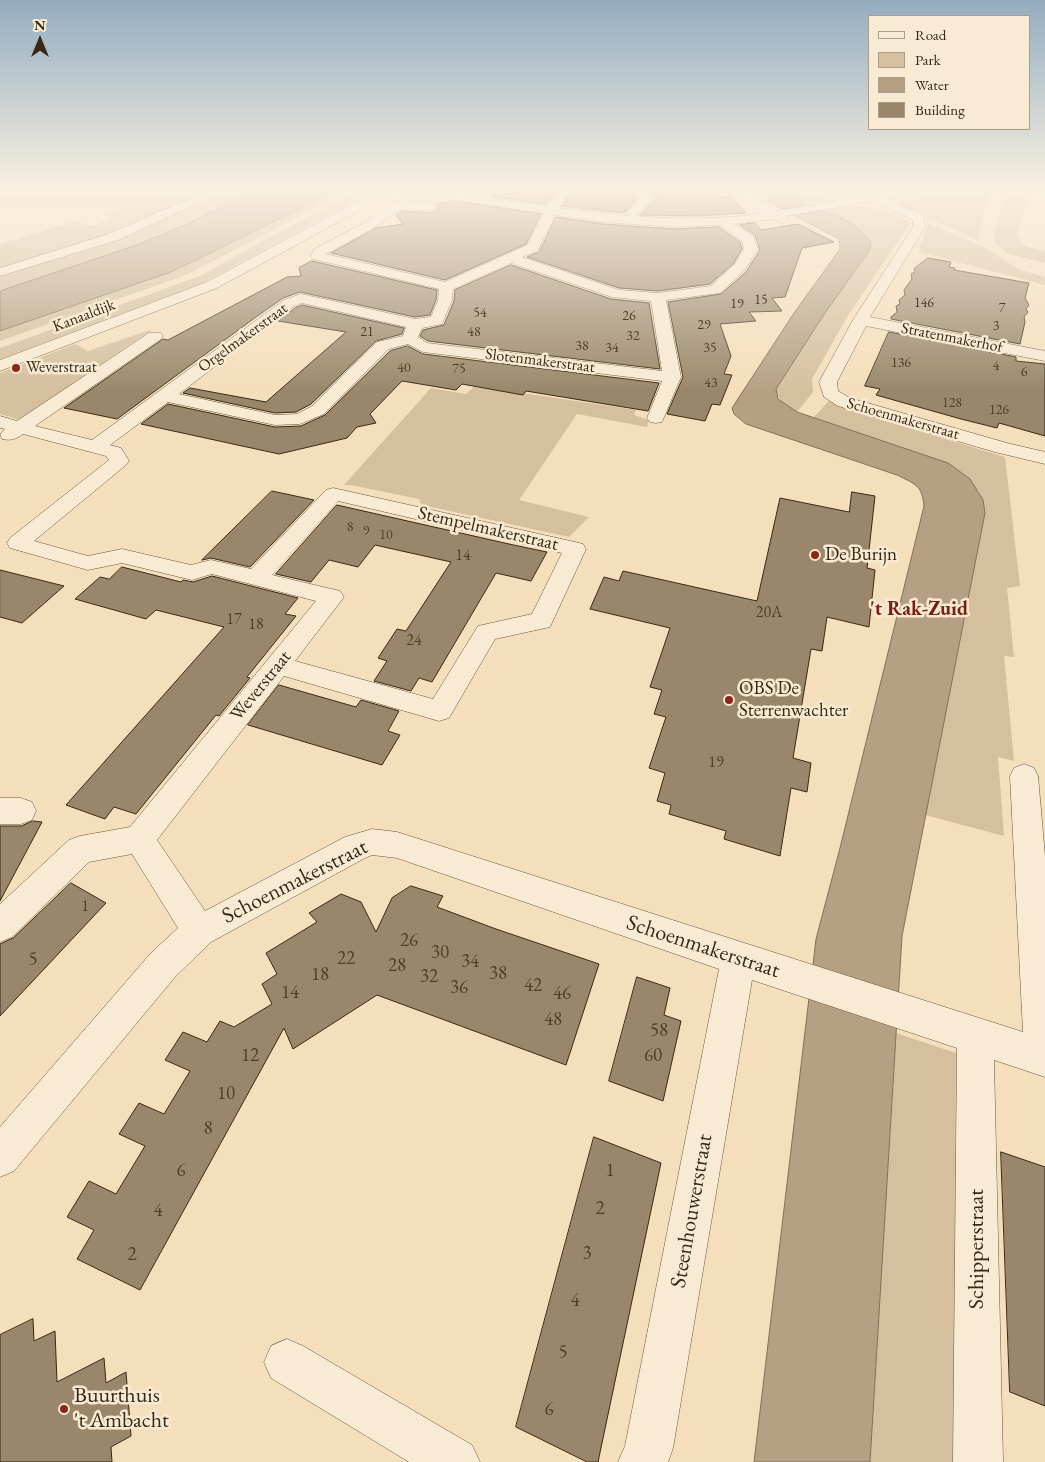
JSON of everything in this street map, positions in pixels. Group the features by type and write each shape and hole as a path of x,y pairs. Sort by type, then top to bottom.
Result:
{"street":[{"path":"0,272 54,255"},
{"name":"Kanaaldijk","path":"0,366 212,285 267,255"},
{"path":"318,255 446,293 517,255"},
{"path":"511,258 617,294 658,297 715,290 739,268 747,255"},
{"name":"Schoenmakerstraat","path":"901,255 861,320 828,382 828,391 832,396 844,402 1045,458"},
{"name":"Orgelmakerstraat","path":"165,396 275,420 300,419 318,410 383,345 437,321 446,293"},
{"path":"656,418 672,378 658,297"},
{"name":"Orgelmakerstraat","path":"96,446 289,303 301,298 413,331"},
{"name":"Stratenmakerhof","path":"861,320 1045,350"},
{"name":"Slotenmakerstraat","path":"413,331 423,347 672,378"},
{"path":"6,431 155,336"},
{"name":"Weverstraat","path":"6,431 96,446 114,452 119,461 9,544"},
{"name":"Stempelmakerstraat","path":"256,578 333,494 575,549 541,621 487,632 439,711 278,665"},
{"name":"Weverstraat","path":"9,544 88,563 122,556 192,573 211,567 332,597 139,840"},
{"path":"975,1036 1044,1058 1024,776"},
{"path":"0,926 80,850 139,840 199,931"},
{"name":"Schoenmakerstraat","path":"0,1157 163,965 199,931 344,853 372,842 384,842 975,1036"},
{"name":"Steenhouwerstraat","path":"643,1462 651,1439 738,959"},
{"name":"Schipperstraat","path":"975,1036 978,1462"},
{"path":"287,1362 455,1462"}],"green space":[{"path":"0,255 42,255 0,268"},
{"path":"70,255 107,255 0,291 0,276"},
{"path":"205,255 224,255 186,275 0,341 0,331 171,272"},
{"path":"237,255 254,255 201,284 0,359 0,348 200,276"},
{"path":"866,255 889,255 849,314 812,379 813,392 797,412 781,401 776,389 825,313"},
{"path":"931,255 997,255 1018,269 1045,277 1045,285"},
{"path":"1013,255 1045,255 1045,263"},
{"path":"153,329 20,420 0,414 0,373 75,344 88,351"},
{"path":"475,386 636,410 634,415 649,420 647,427 577,414 519,500 589,517 569,537 422,505 419,499 344,485 431,388 466,394"},
{"path":"829,401 841,407 1005,457 1020,586 1007,588 1014,657 1004,656 1014,761 998,757 1004,836 925,815 985,513 948,463 813,418"},
{"path":"896,1033 956,1053 954,1462 870,1462"}],"water":[{"path":"107,255 205,255 171,272 0,331 0,291"},
{"path":"836,255 866,255 825,313 776,389 778,399 797,412 948,463 970,479 983,500 985,513 902,936 870,1462 754,1462 816,939 924,506 919,489 897,475 746,424 734,414 732,408 794,313"}],"building":[{"path":"340,255 501,255 445,280"},
{"path":"531,255 738,255 733,264 710,284 658,291 619,288 527,257"},
{"path":"757,255 799,255 785,297 772,298 782,311 749,312 756,321 720,324 731,356 724,374 732,375 720,405 712,404 705,421 667,414 683,377 668,302 721,294 746,272"},
{"path":"928,258 951,262 949,267 955,268 954,270 1029,283 1025,298 1029,305 1026,309 1028,312 1024,317 1025,322 1020,344 891,319 897,312 896,306 900,304 899,300 905,295 904,290 912,279 911,274 915,272 914,269"},
{"path":"312,261 437,290 436,300 430,315 415,317 300,292 283,298 117,419 64,408 163,339 168,340 287,277 301,276 299,268"},
{"path":"511,265 611,299 649,303 660,369 428,341 420,336 423,330 444,325 454,301 455,290"},
{"path":"302,305 404,328 402,334 376,341 311,404 296,412 275,413 183,393 190,388 266,402 346,332 278,321"},
{"path":"889,332 1016,357 1016,361 1045,364 1045,436 999,423 997,428 876,395 880,389 865,386"},
{"path":"408,346 423,354 659,383 648,411 526,391 523,395 462,384 456,390 402,381 370,414 376,423 357,427 347,438 279,454 141,424 168,404 275,427 301,426 325,415 390,351"},
{"path":"272,491 314,500 250,567 211,558 202,560"},
{"path":"852,492 875,496 867,568 875,570 869,627 827,617 822,651 811,649 793,758 811,763 807,792 791,788 780,856 724,839 726,831 669,814 671,805 657,801 665,773 649,768 666,717 654,714 662,690 650,687 670,628 590,609 604,577 619,581 623,571 757,601 780,498 849,512"},
{"path":"337,505 547,552 531,581 496,573 432,682 419,678 411,691 374,681 387,661 378,658 397,629 406,631 451,562 375,545 358,567 329,560 311,582 276,574"},
{"path":"122,567 181,582 183,580 193,582 212,576 298,598 285,614 296,616 247,677 250,678 219,716 216,715 136,814 114,807 105,819 66,805 224,627 156,610 146,619 75,599 100,577 109,579"},
{"path":"0,570 64,586 22,623 0,617"},
{"path":"279,685 356,707 361,700 399,711 388,731 400,735 382,765 248,725"},
{"path":"33,821 42,822 0,901 0,826 21,826"},
{"path":"71,883 106,903 0,1016 0,944 13,938"},
{"path":"411,886 443,896 437,907 599,964 566,1065 377,995 293,1049 284,1028 140,1290 77,1259 94,1230 67,1217 89,1181 116,1194 145,1146 119,1134 139,1103 164,1114 190,1071 165,1060 183,1032 207,1042 220,1021 234,1027 272,1004 262,984 277,974 266,953 317,922 309,913 341,894 361,902 376,932 392,898"},
{"path":"637,977 670,988 664,1015 681,1021 663,1101 609,1081"},
{"path":"594,1137 661,1163 598,1462 587,1462 516,1427"},
{"path":"1001,1152 1045,1167 1045,1406 1010,1392"},
{"name":"Buurthuis 't Ambacht","path":"33,1319 34,1341 55,1331 57,1382 104,1358 106,1383 126,1372 131,1436 111,1447 112,1462 0,1462 0,1335"}],"place":[{"name":"Weverstraat","path":"16,368"},
{"name":"De Burijn","path":"815,555"},
{"name":"OBS De Sterrenwachter","path":"729,700"},
{"name":"Buurthuis 't Ambacht","path":"64,1409"}],"district":[{"name":"'t Rak-Zuid","path":"919,610"}]}
